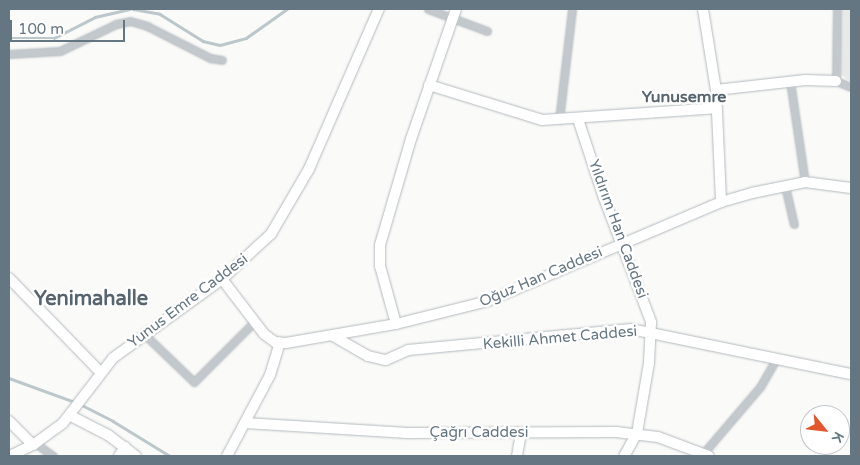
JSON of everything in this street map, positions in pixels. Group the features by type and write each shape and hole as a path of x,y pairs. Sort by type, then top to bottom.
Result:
{"street":[{"name":"Yunus Emre Caddesi","path":"10,456 34,444 72,414 100,372 144,334 222,279 271,234 298,192 378,9"},
{"path":"428,9 454,13 487,31"},
{"path":"559,120 572,9"},
{"path":"703,9 716,90 721,202"},
{"path":"836,80 837,9"},
{"path":"396,324 380,266 380,245 429,84 454,13"},
{"path":"9,54 60,51 116,24 130,21 147,26 210,58 222,60"},
{"path":"716,90 790,81 836,80 851,87"},
{"path":"790,81 805,182"},
{"path":"429,84 534,119 578,119 716,108"},
{"name":"Yıldırım Han Caddesi","path":"578,119 620,244 647,308 651,332 637,434 624,456"},
{"name":"Oğuz Han Caddesi","path":"280,343 333,336 396,324 488,301 721,202 805,182 851,188"},
{"path":"785,186 794,224"},
{"path":"9,278 100,372"},
{"path":"222,279 270,340 280,343 274,366 227,456"},
{"path":"144,334 194,382 254,322"},
{"name":"Kekilli Ahmet Caddesi","path":"333,336 368,356 386,360 408,350 626,330 651,332 851,374"},
{"path":"704,455 760,387 777,358"},
{"path":"72,414 122,452 136,456"},
{"path":"9,421 34,444 53,456"},
{"name":"Çağrı Caddesi","path":"245,423 408,433 637,434 673,441 704,455"},
{"path":"517,456 521,433"}],"shaded area":[{"path":"842,9 851,9 851,82 841,75"}],"waterway":[{"path":"9,38 54,38 95,17 129,9"},
{"path":"133,9 160,14 203,41 220,45 246,38 287,9"},
{"path":"9,378 75,402"},
{"path":"80,404 113,421 170,456"}],"district":[{"name":"Yunusemre","path":"684,97"},
{"name":"Yenimahalle","path":"91,299"}]}
